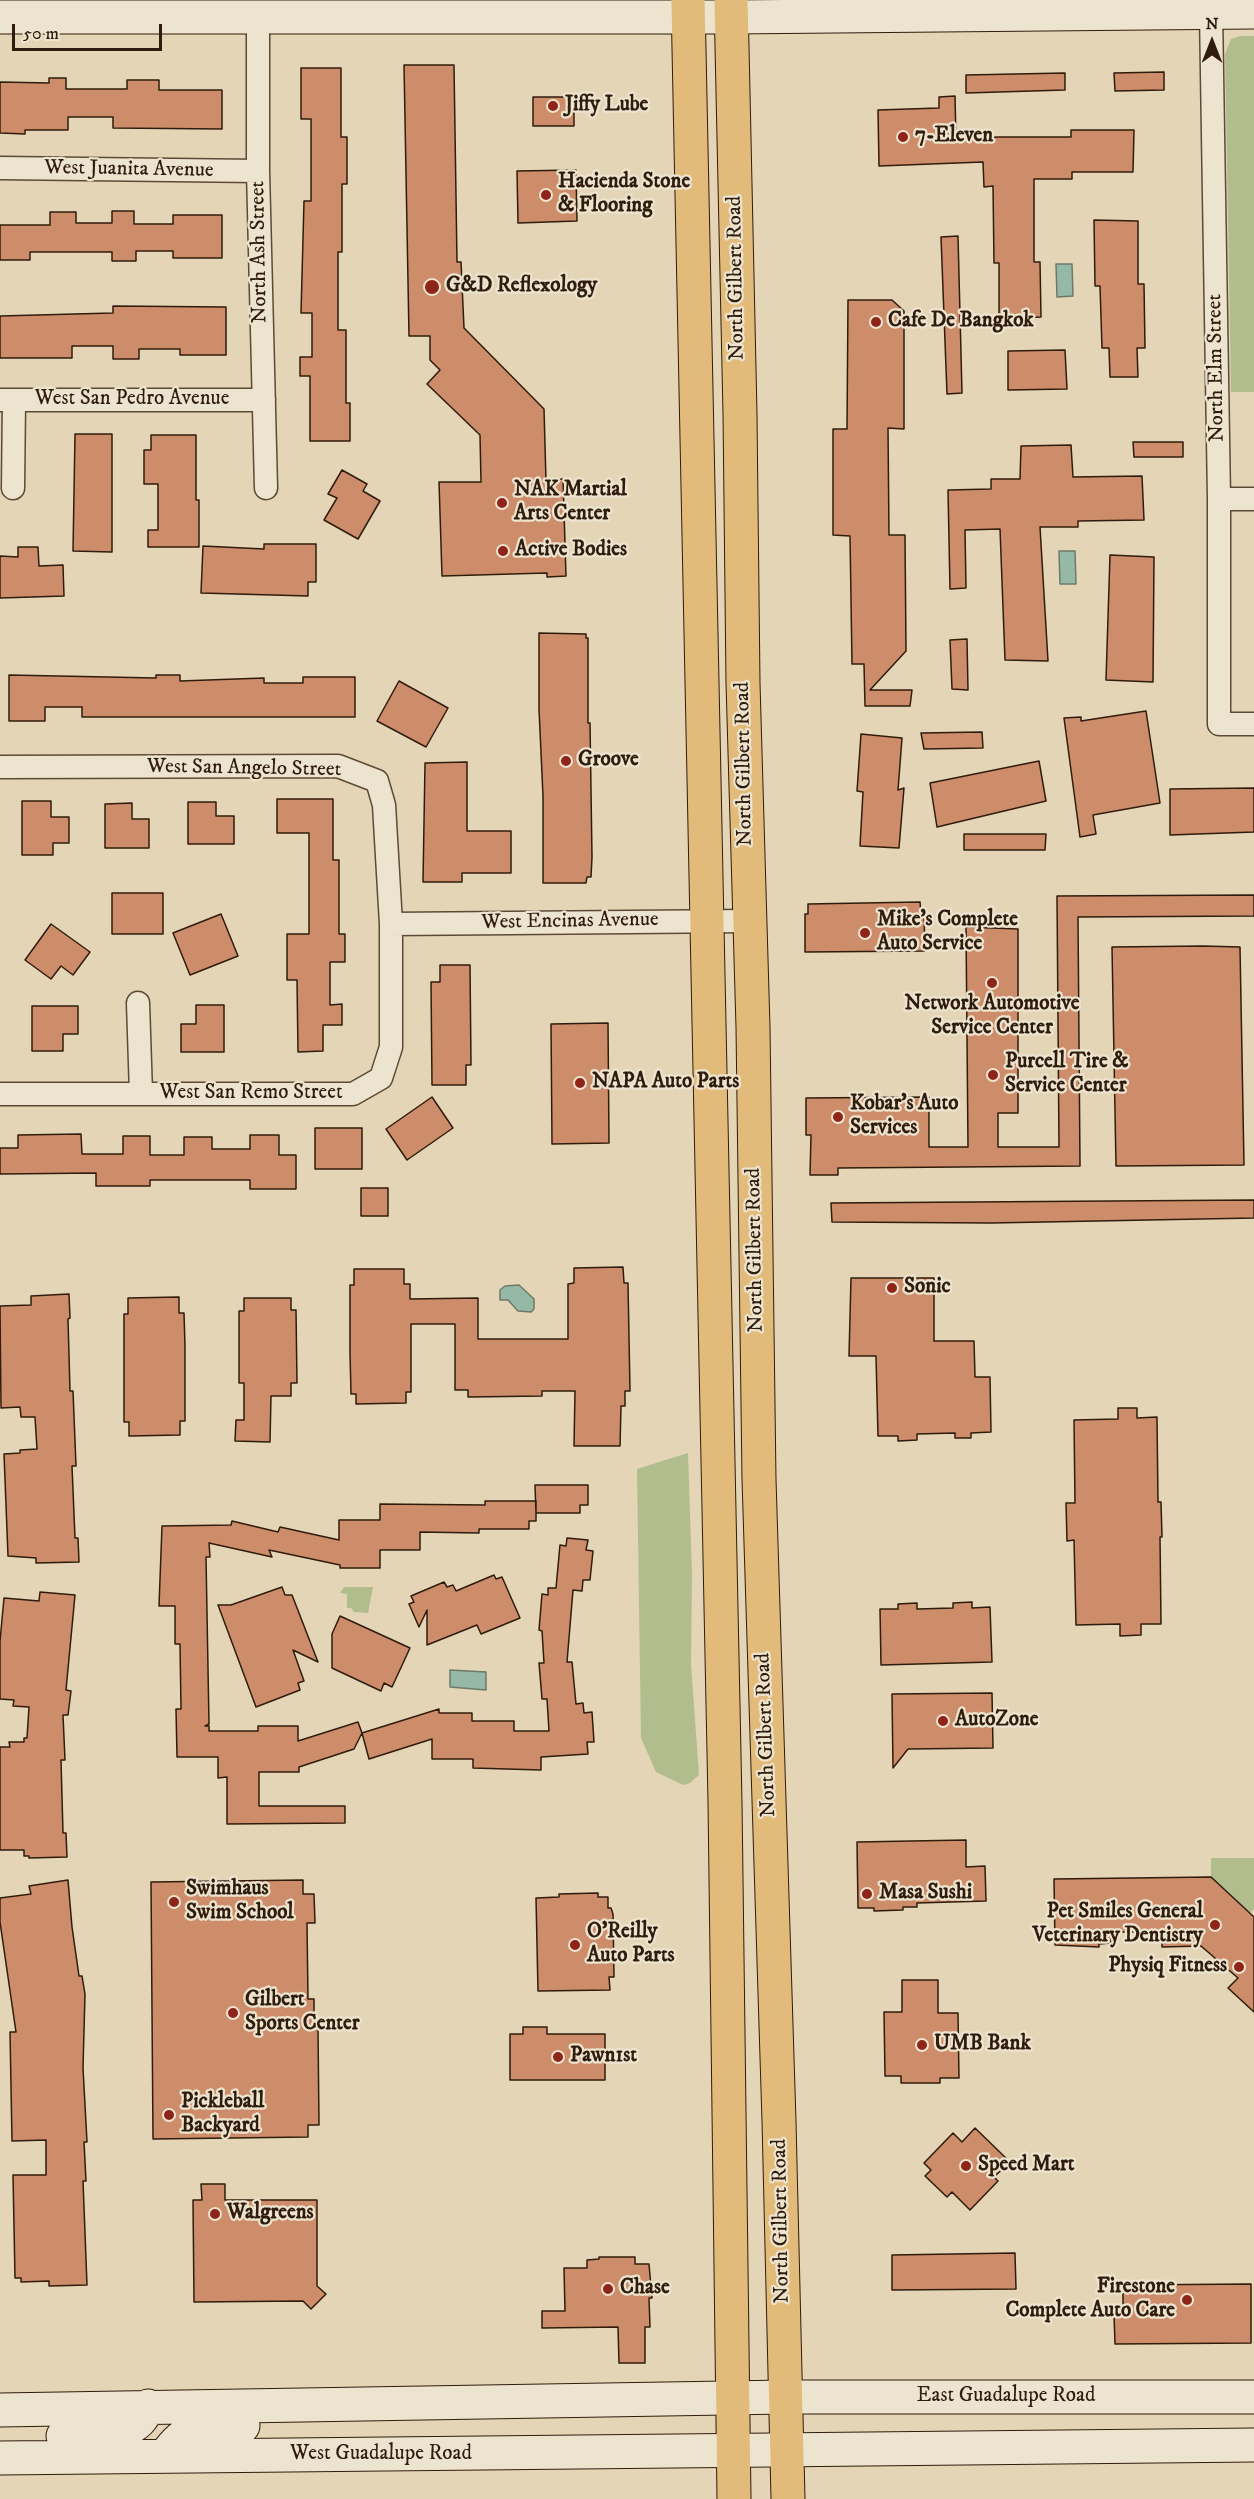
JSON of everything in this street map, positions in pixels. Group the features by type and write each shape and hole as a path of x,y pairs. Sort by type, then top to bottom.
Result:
{"main road":[{"path":"0,17 710,10 1254,12"},
{"name":"North Gilbert Road","path":"710,10 740,414 743,683 753,1027 759,1479 759,2397 761,2451 734,2499"},
{"name":"North Gilbert Road","path":"710,10 702,684 725,1801 761,2451 788,2499"},
{"path":"702,684 743,683"},
{"path":"717,1365 731,1370 735,1377 738,1391 738,1455 743,1468 759,1479"},
{"path":"0,2410 759,2397"},
{"name":"East Guadalupe Road","path":"759,2397 1254,2397"},
{"path":"165,2456 177,2439 190,2431 210,2426 276,2426 292,2419 302,2404"},
{"path":"0,2445 26,2436 82,2436 128,2429 141,2421 148,2406"},
{"path":"761,2451 1254,2445"},
{"name":"West Guadalupe Road","path":"0,2458 761,2451"}],"street":[{"name":"North Elm Street","path":"1211,12 1218,499 1218,724 1254,724"},
{"name":"North Ash Street","path":"258,16 258,171 266,488"},
{"name":"West Juanita Avenue","path":"0,168 258,171"},
{"path":"7,400 14,488"},
{"name":"West San Pedro Avenue","path":"7,400 264,400"},
{"path":"1218,499 1254,499"},
{"name":"West San Angelo Street","path":"0,767 338,766 377,781 384,805 391,924"},
{"name":"West Encinas Avenue","path":"391,924 749,921"},
{"name":"West San Remo Street","path":"0,1094 352,1094 381,1078 391,1047 391,924"},
{"name":"West San Remo Street","path":"138,1004 141,1094"}],"shaded area":[{"path":"1240,36 1254,36 1254,392 1231,392 1225,54 1231,39"},
{"path":"1056,264 1072,264 1073,296 1057,297"},
{"path":"1059,551 1075,551 1076,584 1060,584"},
{"path":"519,1285 534,1299 534,1309 531,1312 518,1311 508,1300 500,1300 500,1290 505,1286"},
{"path":"688,1453 692,1574 691,1664 699,1775 690,1783 683,1785 656,1772 641,1738 637,1469"},
{"path":"344,1587 373,1587 368,1613 354,1612 351,1608 347,1608 347,1594 340,1593"},
{"path":"450,1670 486,1672 486,1690 450,1687"},
{"path":"1211,1858 1254,1858 1254,1909 1250,1913 1211,1877"}],"building":[{"path":"404,65 454,65 457,262 461,262 464,328 544,409 546,481 563,479 566,576 547,577 547,573 442,576 439,482 481,482 480,435 427,384 440,370 430,360 430,336 409,336"},
{"path":"301,68 341,68 341,137 347,137 347,184 342,184 342,252 338,252 338,330 346,330 346,403 350,403 350,441 310,441 310,376 300,376 300,357 312,357 312,313 301,313 304,201 311,201 311,119 301,119"},
{"path":"1164,72 1164,90 1115,91 1114,73"},
{"path":"1065,73 1065,90 966,93 966,75"},
{"path":"49,78 66,78 66,89 127,89 127,80 159,80 159,90 222,90 222,129 113,128 113,117 68,117 68,130 25,130 25,134 0,133 0,82 49,83"},
{"path":"955,96 956,139 1071,137 1071,130 1134,130 1133,172 1072,172 1072,179 1034,179 1034,262 1040,262 1041,317 999,319 999,263 994,263 993,186 984,187 983,162 879,166 878,110 939,108 939,97"},
{"name":"Jiffy Lube","path":"533,97 574,97 574,126 533,126"},
{"path":"576,170 577,221 518,223 517,171"},
{"path":"112,211 134,211 134,224 173,224 173,215 222,215 222,258 173,258 173,251 136,251 136,261 112,261 112,252 30,252 30,260 0,260 0,225 50,225 50,212 76,212 76,223 112,223"},
{"path":"1094,220 1138,221 1138,284 1144,284 1145,348 1137,348 1138,377 1110,377 1109,348 1102,348 1100,286 1095,286"},
{"path":"958,236 962,393 947,394 941,237"},
{"path":"848,300 892,300 904,311 904,429 888,428 889,535 905,535 906,651 870,690 912,690 910,706 865,706 864,664 852,664 850,536 833,535 833,429 847,429"},
{"path":"113,306 226,307 226,355 180,355 180,349 139,349 139,359 113,359 113,346 72,346 72,358 0,358 0,316 113,313"},
{"path":"1065,350 1067,389 1008,390 1008,351"},
{"path":"75,434 112,434 112,552 73,551"},
{"path":"151,435 196,435 199,547 148,547 148,530 158,530 158,484 144,484 144,450 151,450"},
{"path":"1133,442 1183,442 1183,457 1134,457"},
{"path":"1071,445 1073,477 1142,476 1144,520 1078,521 1078,527 1040,527 1048,661 1005,660 1000,529 965,530 966,588 950,589 948,490 991,489 991,479 1020,479 1021,446"},
{"path":"342,470 367,484 363,491 380,501 358,539 324,520 337,498 328,494"},
{"path":"264,544 316,544 316,582 308,582 308,596 201,593 203,546 264,549"},
{"path":"18,547 38,547 39,566 63,565 64,596 0,598 0,556 18,557"},
{"path":"1110,555 1154,557 1153,682 1106,680"},
{"path":"539,633 586,634 588,638 592,857 591,877 587,877 586,883 543,883"},
{"path":"967,639 968,690 952,689 950,640"},
{"path":"9,675 156,678 156,675 180,675 180,681 264,678 264,683 303,683 303,677 355,677 355,717 82,717 82,707 45,707 45,721 9,721"},
{"path":"399,681 448,708 426,747 377,721"},
{"path":"1146,711 1160,803 1093,815 1096,834 1080,837 1064,718 1081,717 1081,721"},
{"path":"982,732 983,748 924,749 921,733"},
{"path":"861,734 902,738 898,790 904,788 899,848 860,846 863,792 857,791"},
{"path":"1039,761 1046,801 937,827 930,783"},
{"path":"467,762 467,831 511,831 511,873 462,873 462,882 423,882 425,763"},
{"path":"1254,788 1254,832 1170,835 1170,789"},
{"path":"277,799 333,799 333,860 339,860 339,934 345,934 345,962 330,962 330,1005 342,1004 342,1025 323,1025 323,1051 298,1052 297,980 287,980 287,934 309,934 309,833 277,833"},
{"path":"22,801 51,801 51,817 69,817 69,843 53,843 53,855 22,855"},
{"path":"188,802 216,802 216,816 234,816 234,844 188,844"},
{"path":"132,803 132,819 149,819 149,848 105,848 105,804"},
{"path":"964,834 1046,834 1045,850 964,850"},
{"path":"112,893 163,893 163,934 112,934"},
{"path":"1254,895 1254,916 1078,917 1080,1166 838,1168 838,1175 810,1175 811,1135 806,1135 806,1098 929,1097 929,1147 968,1147 966,927 1018,929 1018,1113 998,1113 998,1147 1059,1147 1057,896"},
{"name":"Mike's Complete Auto Service","path":"920,902 921,915 924,915 925,951 805,952 805,914 808,914 808,904"},
{"path":"221,914 238,956 190,975 173,933"},
{"path":"51,924 90,952 73,975 61,966 51,979 25,960"},
{"path":"1112,947 1240,947 1244,1165 1116,1166"},
{"path":"440,965 470,965 471,1065 466,1065 466,1085 432,1085 431,982 440,982"},
{"path":"196,1005 224,1005 224,1052 181,1052 181,1024 196,1024"},
{"path":"32,1006 78,1006 78,1034 63,1034 63,1051 32,1051"},
{"name":"NAPA Auto Parts","path":"608,1023 609,1143 552,1144 551,1024"},
{"path":"432,1097 453,1128 407,1160 386,1129"},
{"path":"315,1128 362,1128 362,1169 315,1169"},
{"path":"81,1134 82,1154 123,1154 123,1136 150,1136 150,1155 184,1155 184,1137 212,1137 212,1149 250,1149 250,1135 279,1135 279,1155 296,1155 296,1189 250,1189 250,1180 150,1180 150,1186 96,1186 96,1173 0,1174 0,1148 18,1148 18,1135"},
{"path":"361,1188 388,1188 388,1216 361,1216"},
{"path":"1254,1200 1254,1218 991,1223 832,1222 831,1203"},
{"path":"623,1267 624,1283 628,1283 630,1391 625,1391 625,1406 621,1406 620,1446 574,1446 575,1391 542,1391 542,1396 468,1397 468,1390 455,1390 455,1324 411,1324 411,1392 406,1392 406,1403 356,1404 356,1394 351,1394 350,1285 354,1285 354,1269 404,1269 404,1284 410,1284 410,1299 478,1298 478,1339 568,1339 568,1284 574,1283 574,1268"},
{"path":"851,1278 934,1278 934,1341 974,1341 975,1377 990,1377 991,1432 971,1433 971,1438 955,1438 955,1433 917,1434 917,1440 898,1441 898,1436 878,1436 876,1356 849,1356"},
{"path":"69,1294 70,1391 73,1391 76,1466 72,1466 75,1538 78,1538 79,1562 36,1563 36,1558 8,1556 4,1454 37,1449 35,1417 21,1417 20,1407 1,1408 0,1306 31,1305 31,1296"},
{"path":"179,1297 179,1313 184,1313 185,1346 185,1421 180,1421 180,1435 129,1436 129,1422 124,1422 124,1314 128,1314 128,1298"},
{"path":"244,1298 291,1298 291,1310 296,1310 297,1383 291,1383 291,1396 271,1396 270,1442 235,1441 236,1420 244,1420 244,1383 239,1383 239,1311 244,1311"},
{"path":"1118,1408 1137,1408 1137,1418 1157,1417 1158,1502 1161,1502 1162,1537 1160,1537 1161,1624 1141,1624 1141,1635 1120,1636 1120,1624 1076,1625 1074,1540 1067,1541 1066,1503 1075,1503 1074,1420 1118,1419"},
{"path":"535,1485 588,1485 588,1505 580,1505 580,1513 536,1513"},
{"path":"485,1501 536,1501 536,1521 529,1521 529,1529 479,1529 479,1533 420,1532 420,1550 380,1550 380,1568 340,1568 340,1565 269,1550 272,1557 209,1543 210,1557 206,1557 209,1724 205,1726 209,1726 209,1731 258,1731 258,1726 298,1726 298,1741 358,1722 362,1733 354,1749 299,1767 299,1772 259,1772 259,1806 345,1806 345,1823 227,1824 227,1777 218,1778 218,1757 177,1757 176,1709 181,1709 180,1644 175,1644 175,1606 159,1606 162,1526 231,1525 232,1521 278,1532 280,1527 339,1540 339,1520 380,1520 380,1504 485,1505"},
{"path":"567,1538 588,1540 586,1550 593,1551 590,1580 583,1580 582,1591 573,1590 567,1662 572,1662 576,1704 583,1703 584,1713 592,1712 594,1742 587,1742 588,1754 541,1757 541,1770 473,1768 473,1759 432,1759 432,1739 369,1759 362,1733 439,1709 439,1713 472,1713 472,1721 514,1721 514,1731 549,1731 547,1699 542,1699 539,1663 544,1663 542,1631 539,1630 542,1594 548,1595 548,1588 556,1588 560,1545 566,1546"},
{"path":"494,1575 496,1579 502,1577 520,1618 481,1634 477,1625 427,1645 427,1610 419,1627 409,1604 414,1602 411,1596 444,1582 447,1587 453,1585 456,1591"},
{"path":"282,1587 285,1595 292,1595 318,1662 293,1650 304,1681 298,1683 300,1690 256,1707 218,1605 231,1605"},
{"path":"40,1592 75,1595 66,1690 71,1691 68,1715 63,1715 65,1760 61,1760 63,1833 66,1833 67,1857 29,1858 29,1856 24,1856 24,1850 0,1850 0,1747 10,1747 9,1742 24,1742 24,1738 27,1738 29,1707 13,1706 14,1700 0,1699 0,1641 4,1598 39,1601"},
{"path":"972,1602 972,1608 990,1607 992,1662 881,1665 880,1609 898,1609 898,1604 917,1603 917,1609 953,1608 953,1603"},
{"path":"340,1616 410,1648 392,1687 384,1683 381,1691 332,1668 332,1634"},
{"name":"AutoZone","path":"992,1693 993,1748 908,1749 893,1768 892,1694"},
{"path":"966,1840 966,1867 985,1866 986,1901 917,1903 917,1907 903,1907 903,1910 874,1911 874,1908 858,1908 857,1842"},
{"path":"1211,1877 1254,1917 1254,2012 1228,1988 1238,1978 1201,1946 1162,1947 1162,1932 1111,1932 1111,1943 1099,1944 1099,1947 1055,1945 1054,1879"},
{"path":"68,1880 79,1976 82,1976 85,1994 83,2068 87,2142 84,2142 86,2181 83,2181 87,2285 49,2286 49,2281 21,2282 21,2278 15,2278 13,2175 46,2175 46,2140 12,2141 10,2032 16,2032 0,1922 0,1898 31,1894 29,1886"},
{"name":"Gilbert Sports Center","path":"303,1880 303,1894 314,1894 315,1923 307,1923 308,1999 314,1999 314,2028 318,2028 319,2125 308,2125 308,2137 153,2139 151,1882"},
{"name":"O'Reilly Auto Parts","path":"598,1893 598,1897 608,1897 608,1908 611,1908 613,1914 614,1977 609,1977 610,1990 538,1991 536,1898 559,1897 559,1894"},
{"name":"UMB Bank","path":"902,1980 938,1980 938,2013 958,2013 959,2078 940,2078 940,2083 901,2083 901,2076 885,2076 884,2012 902,2012"},
{"name":"Pawn1st","path":"523,2027 547,2027 547,2034 605,2034 605,2080 510,2080 510,2034 523,2034"},
{"name":"Speed Mart","path":"975,2128 1010,2162 994,2177 998,2181 970,2210 952,2192 947,2197 925,2176 931,2170 924,2163 953,2133 962,2142"},
{"name":"Walgreens","path":"201,2184 225,2184 225,2200 317,2200 317,2286 326,2294 311,2309 303,2301 194,2302 193,2200 202,2200"},
{"path":"1015,2253 1016,2289 892,2290 892,2255"},
{"name":"Chase","path":"599,2257 635,2257 635,2264 649,2264 652,2298 649,2298 650,2327 645,2327 645,2363 619,2363 618,2327 542,2328 542,2311 565,2311 564,2268 587,2268 587,2260 599,2259"},
{"name":"Firestone Complete Auto Care","path":"1251,2284 1251,2343 1115,2344 1114,2315 1123,2315 1123,2285"}],"place":[{"name":"Jiffy Lube","path":"553,106"},
{"name":"7-Eleven","path":"903,137"},
{"name":"Hacienda Stone & Flooring","path":"546,195"},
{"name":"G&D Reflexology","path":"432,287"},
{"name":"Cafe De Bangkok","path":"876,322"},
{"name":"NAK Martial Arts Center","path":"502,503"},
{"name":"Active Bodies","path":"503,551"},
{"name":"Groove","path":"566,761"},
{"name":"Mike's Complete Auto Service","path":"865,933"},
{"name":"Network Automotive Service Center","path":"992,983"},
{"name":"Purcell Tire & Service Center","path":"993,1075"},
{"name":"NAPA Auto Parts","path":"580,1083"},
{"name":"Kobar's Auto Services","path":"838,1117"},
{"name":"Sonic","path":"892,1288"},
{"name":"AutoZone","path":"943,1721"},
{"name":"Masa Sushi","path":"867,1894"},
{"name":"Swimhaus Swim School","path":"174,1902"},
{"name":"Pet Smiles General Veterinary Dentistry","path":"1215,1925"},
{"name":"O'Reilly Auto Parts","path":"575,1945"},
{"name":"Physiq Fitness","path":"1239,1967"},
{"name":"Gilbert Sports Center","path":"233,2013"},
{"name":"UMB Bank","path":"922,2045"},
{"name":"Pawn1st","path":"558,2057"},
{"name":"Pickleball Backyard","path":"169,2115"},
{"name":"Speed Mart","path":"966,2166"},
{"name":"Walgreens","path":"215,2214"},
{"name":"Chase","path":"608,2289"},
{"name":"Firestone Complete Auto Care","path":"1187,2300"}]}
